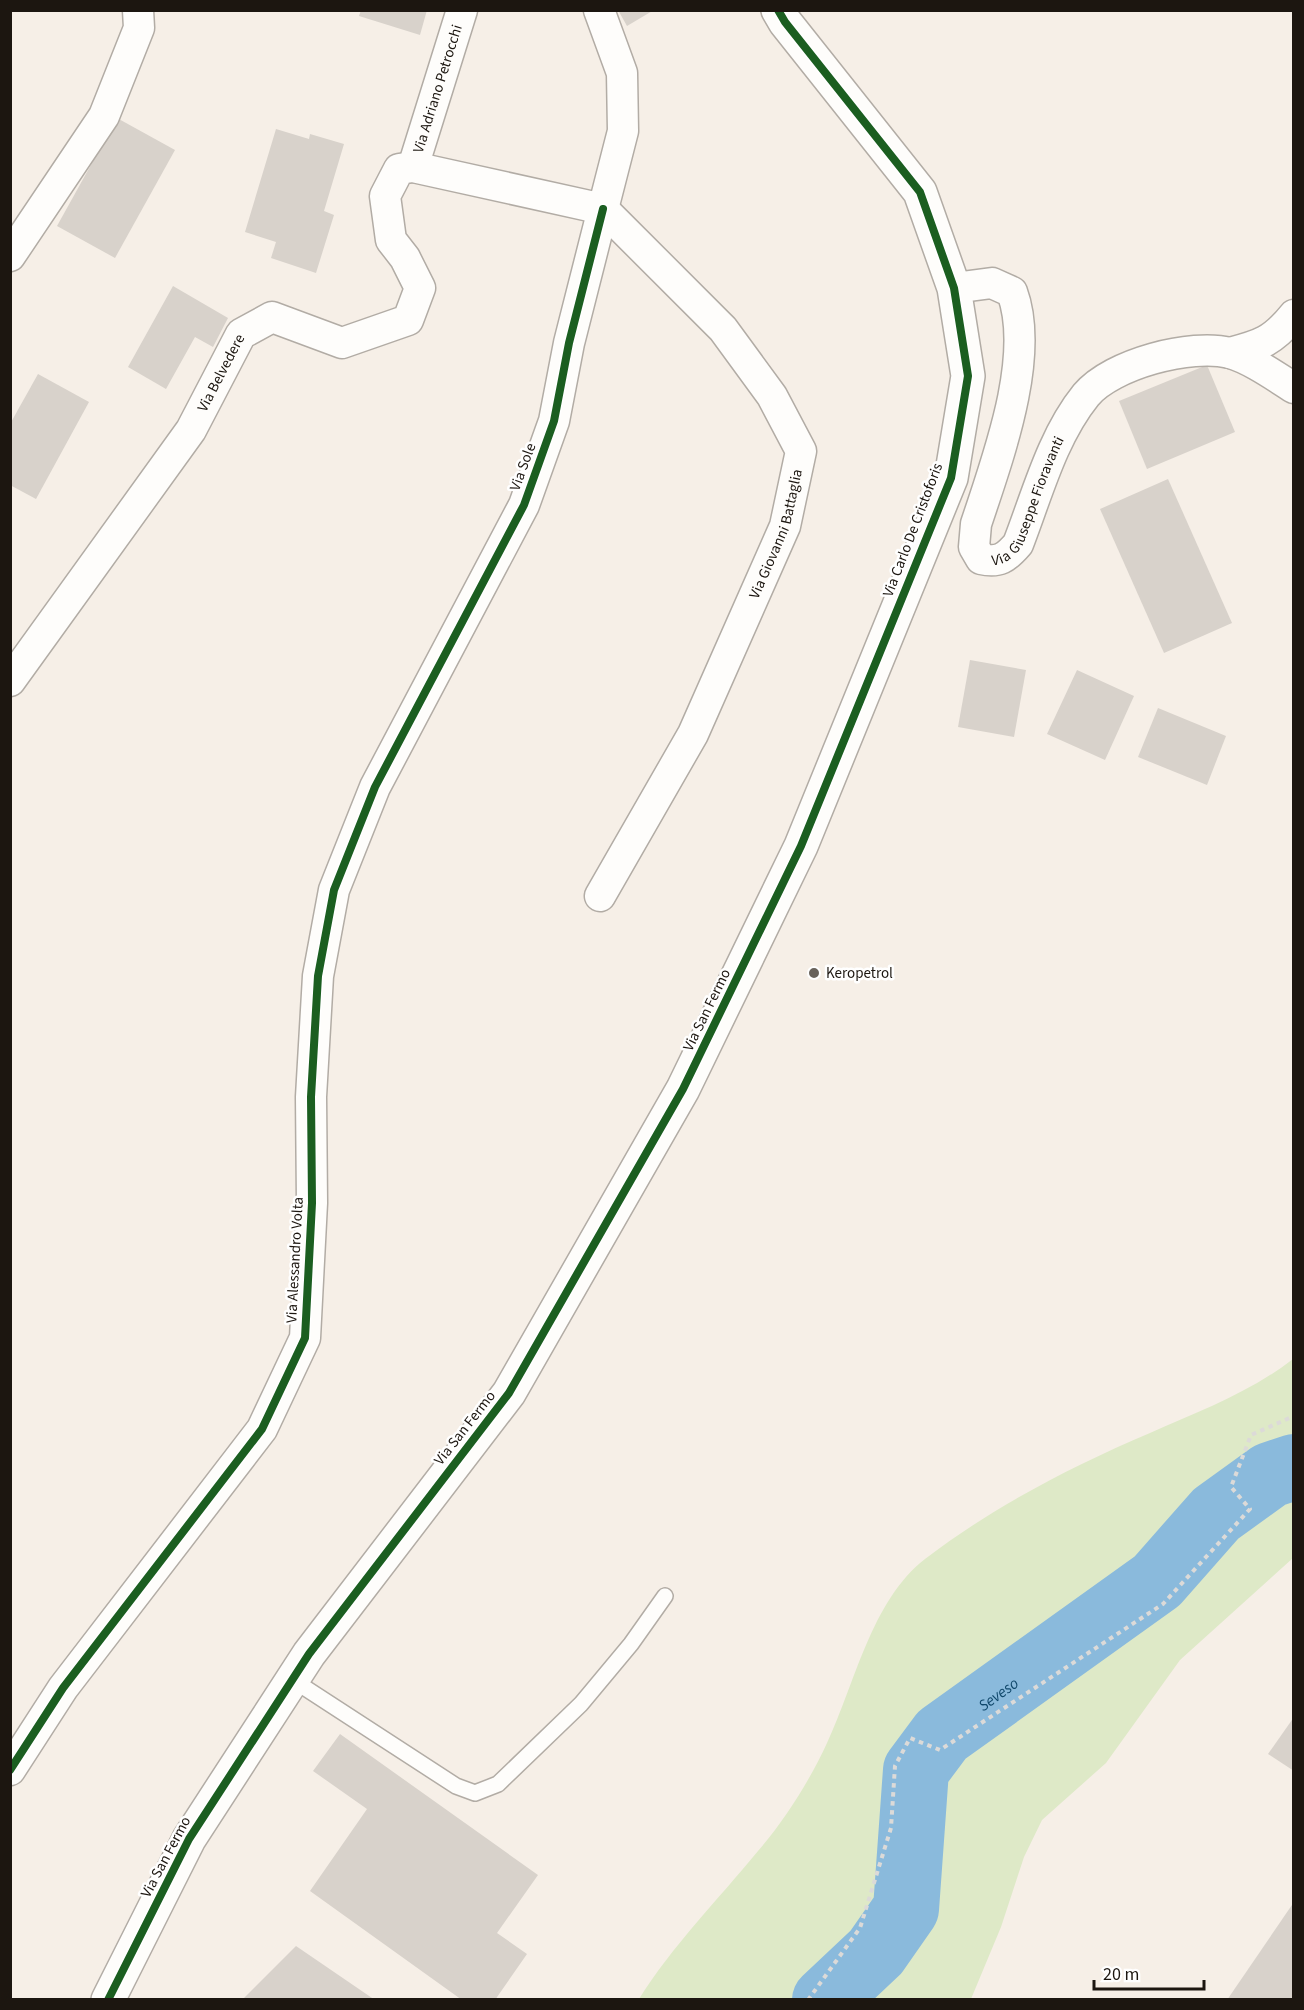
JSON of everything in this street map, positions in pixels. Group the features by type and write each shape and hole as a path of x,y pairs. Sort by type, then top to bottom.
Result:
{"main road":[{"name":"Via Carlo De Cristoforis","path":"778,10 785,22 920,192 954,288 968,376 951,478 801,846"},
{"name":"Via San Fermo","path":"108,2000 189,1839 309,1654 509,1393 683,1089 801,846"}],"street":[{"path":"10,256 104,116 139,28 138,10"},
{"name":"Via Adriano Petrocchi","path":"413,167 462,10"},
{"path":"413,167 603,209 623,131 622,73 599,10"},
{"name":"Via Belvedere","path":"10,681 191,430 242,334 272,316 342,343 408,320 420,288 405,258 391,240 385,196 399,169 413,167"},
{"name":"Via Sole","path":"414,713 524,504 554,420 569,343 603,209"},
{"name":"Via Giovanni Battaglia","path":"600,896 693,734 785,526 801,451 772,396 723,329 603,209"},
{"name":"Via Giuseppe Fioravanti","path":"954,288 992,283 1012,292 1020,312 1022,342 1014,387 976,524 974,546 981,559 993,562 1006,558 1018,544 1057,445 1069,419 1087,393 1109,377 1145,362 1189,350 1230,353 1261,345 1278,335 1293,315"},
{"name":"Via Giuseppe Fioravanti","path":"1230,353 1293,388"},
{"name":"Via Alessandro Volta","path":"10,1770 63,1688 262,1429 304,1338 312,1203 311,1097 318,976 334,890 375,787 414,713"}],"lane":[{"path":"292,1680 456,1786 475,1793 498,1784 581,1704 631,1644 665,1596"}],"path":[{"path":"808,2000 860,1928 891,1828 895,1766 910,1738 940,1750 1163,1604 1250,1509 1231,1487 1251,1435 1293,1416"}],"green space":[{"path":"1293,1359 1293,1558 1180,1660 1106,1763 1042,1820 1024,1857 1001,1927 971,1999 639,1999 666,1960 768,1839 796,1799 827,1743 878,1620 906,1577 925,1559 951,1540 1034,1489 1092,1459 1224,1400 1259,1382"}],"building":[{"path":"361,10 427,10 420,35 359,16"},
{"path":"618,10 654,10 627,26"},
{"path":"117,118 175,150 115,258 57,226"},
{"path":"276,129 309,139 310,134 344,144 324,211 334,215 316,273 271,258 276,242 245,232"},
{"path":"173,286 228,318 213,347 195,337 166,389 128,367"},
{"path":"1207,365 1235,432 1147,469 1119,401"},
{"path":"38,374 89,402 36,499 10,485 10,424"},
{"path":"1168,479 1232,623 1164,653 1100,509"},
{"path":"970,660 1026,670 1014,737 958,727"},
{"path":"1077,670 1134,696 1105,760 1047,734"},
{"path":"1158,708 1226,736 1207,785 1138,757"},
{"path":"1294,1717 1294,1771 1268,1754"},
{"path":"340,1734 538,1875 497,1933 527,1954 495,2000 462,2000 310,1891 367,1809 313,1771"},
{"path":"1294,1902 1294,2000 1227,2000"},
{"path":"296,1946 375,2000 242,2000"}],"waterway":[{"name":"Seveso","path":"825,2000 876,1952 906,1909 916,1770 942,1735 1157,1581 1216,1514 1270,1475 1294,1467"}],"cycle path":[{"path":"108,2000 189,1839 309,1654 509,1393 683,1089 801,846 951,478 968,376 954,288 920,192 785,22 778,10"},
{"path":"10,1770 63,1688 262,1429 305,1338 312,1203 311,1097 318,976 334,890 375,787 524,505 554,421 569,343 603,209"}],"place":[{"name":"Keropetrol","path":"814,973"}]}
